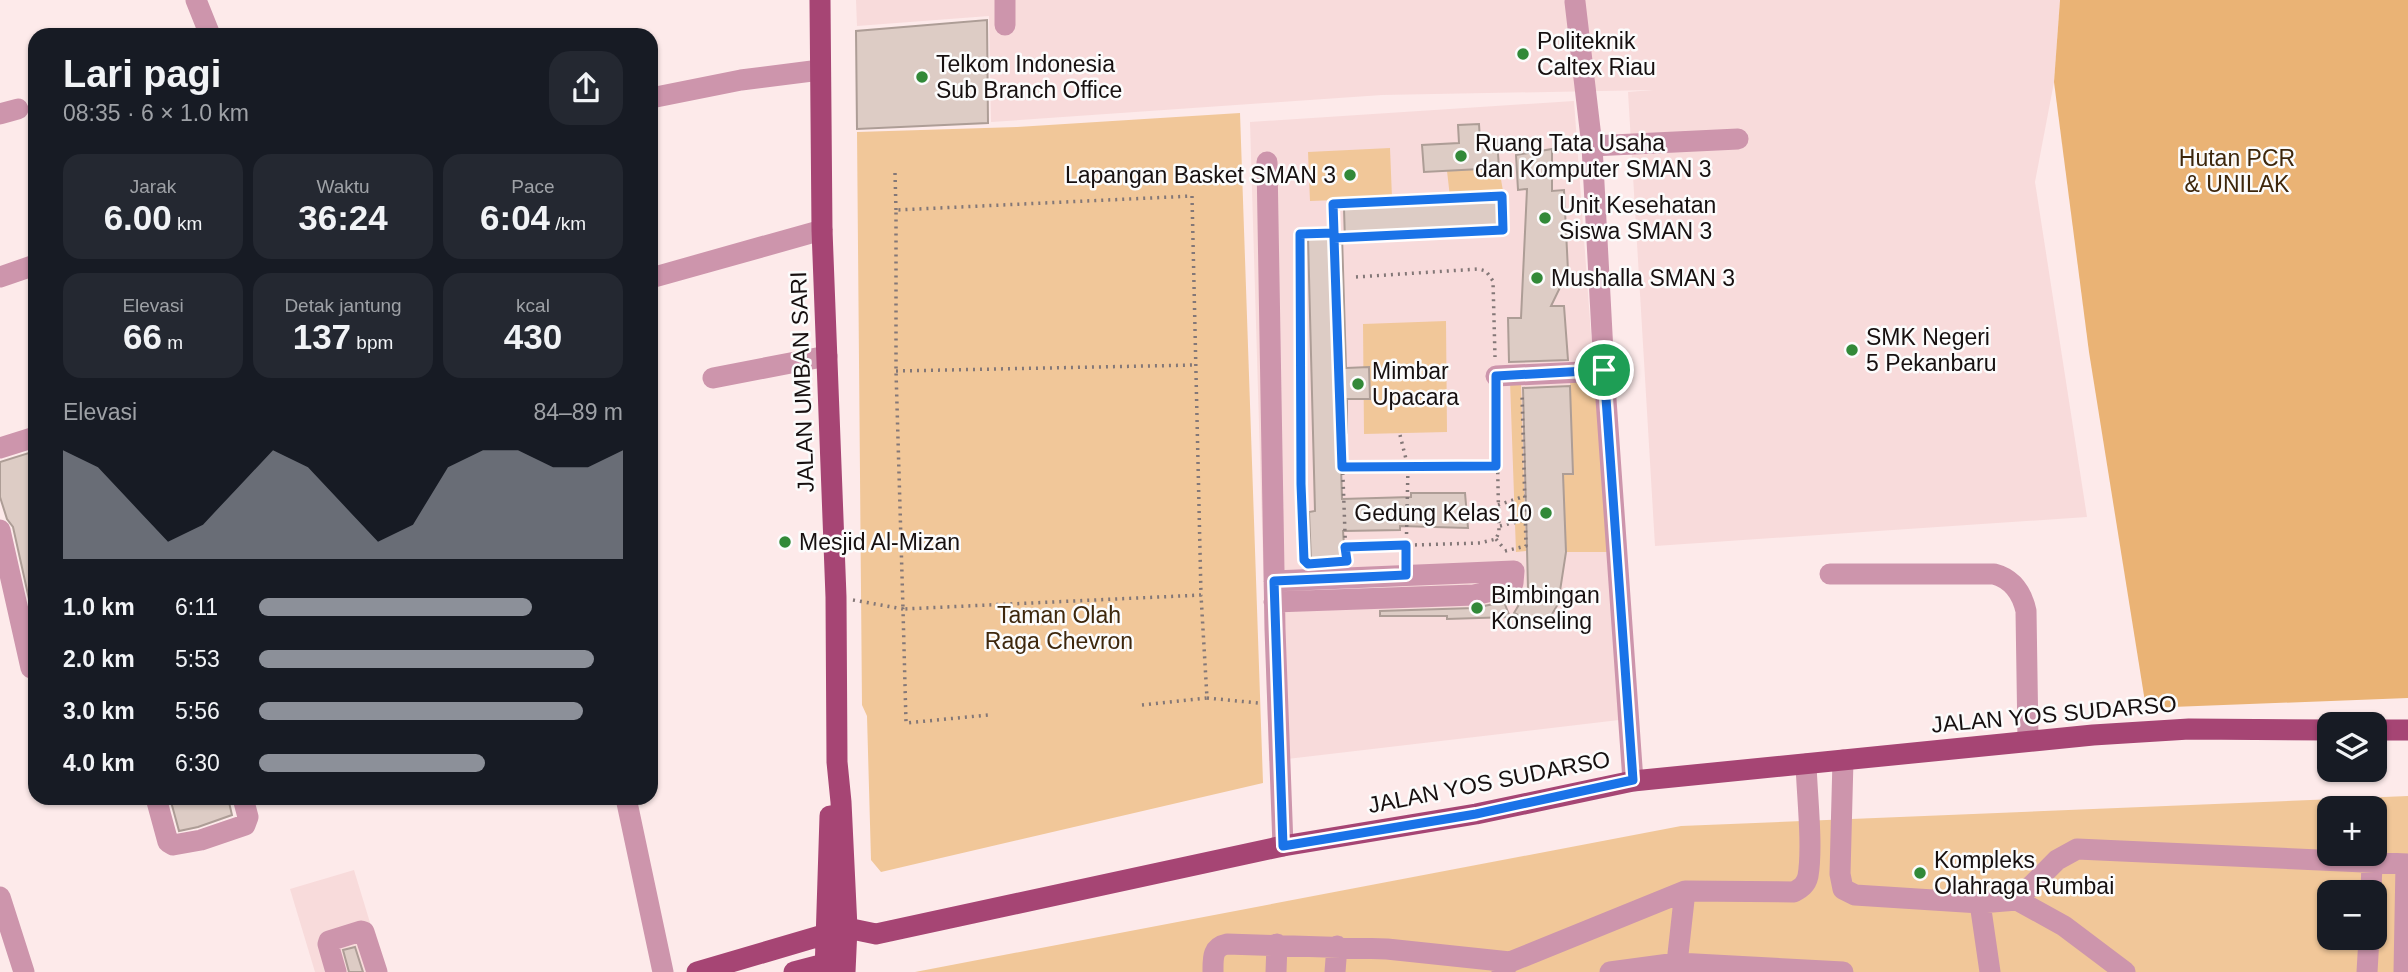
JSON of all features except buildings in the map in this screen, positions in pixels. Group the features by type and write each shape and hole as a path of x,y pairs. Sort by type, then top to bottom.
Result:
{"main road":[{"name":"JALAN UMBAN SARI","path":"820,0 822,230 836,597 837,762 847,928 846,965"},
{"name":"JALAN YOS SUDARSO","path":"847,928 876,934 1283,846 1476,814 1633,780 2028,740 2189,729 2317,730"},
{"path":"2387,730 2408,730"},
{"name":"JALAN UMBAN SARI","path":"825,968 830,802 837,762"},
{"path":"697,972 847,928"},
{"name":"JALAN YOS SUDARSO","path":"794,972 846,965 876,934"}],"street":[{"path":"196,0 207,28"},
{"path":"1005,0 1005,25"},
{"path":"1575,2 1592,146 1604,370 1633,780"},
{"path":"658,97 741,80 820,70"},
{"path":"1592,146 1738,139"},
{"path":"1267,162 1274,592 1283,846"},
{"path":"658,276 822,230"},
{"path":"0,276 28,267"},
{"path":"713,378 827,356"},
{"path":"1496,376 1604,370"},
{"path":"0,449 28,439"},
{"path":"0,530 28,659"},
{"path":"1514,571 1513,583 1505,588 1474,594 1274,592 1406,575 1514,571"},
{"path":"1830,574 1994,573 2012,583 2020,592 2026,611 2028,740"},
{"path":"1843,760 1840,873 1843,889"},
{"path":"1213,972 1213,953 1219,946 1277,944 1387,949 1506,967 1685,891 1794,892 1803,886 1808,878 1806,764"},
{"path":"158,805 168,842 173,845 201,840 245,825 247,814 245,805"},
{"path":"627,805 663,972"},
{"path":"2017,901 2057,860 2077,849 2317,859"},
{"path":"2387,862 2407,864 2404,972"},
{"path":"1803,886 1843,889 1855,895 1980,902 2017,901 2064,926 2125,972"},
{"path":"1677,963 1685,891"},
{"path":"0,898 24,972"},
{"path":"1980,902 1990,972"},
{"path":"336,972 329,941 361,931 364,932 377,972"},
{"path":"1276,972 1277,944"},
{"path":"1335,972 1337,946"},
{"path":"2367,972 2368,950"},
{"path":"1610,972 1677,963 1843,972"}],"path":[{"path":"895,173 896,371 906,723 988,715"},
{"path":"896,210 1192,196 1201,595 1207,698"},
{"path":"1308,564 1304,560 1301,484 1300,234 1334,235 1503,230 1502,196 1333,202 1334,235 1342,467 1345,547 1347,561 1334,562"},
{"path":"1345,547 1489,542 1496,539 1499,527 1493,281 1486,271 1478,269 1356,277"},
{"path":"896,371 1196,365"},
{"path":"1505,551 1526,546 1521,375"},
{"path":"1401,435 1408,467 1406,575"},
{"path":"1342,467 1496,466"},
{"path":"1498,505 1525,496"},
{"path":"1499,527 1525,520"},
{"path":"836,597 903,609 1201,595"},
{"path":"1142,705 1207,698 1258,703"}],"shaded area":[{"name":"SMK Negeri 5 Pekanbaru","path":"856,0 2060,0 2054,82 2035,182 2087,517 1655,546 1628,92 1653,90 1382,95 991,122 989,16 857,26"},
{"path":"1574,101 1619,720 1269,761 1250,122"},
{"path":"354,870 385,972 315,972 290,889"}],"green space":[{"name":"Hutan PCR & UNILAK","path":"2060,0 2408,0 2408,698 2146,708 2089,352 2054,82"},
{"name":"Taman Olah Raga Chevron","path":"1240,113 1263,783 881,872 871,860 867,716 862,705 857,132 1017,127"},
{"name":"Lapangan Basket SMAN 3","path":"1390,148 1392,198 1310,201 1308,152"},
{"path":"1499,168 1503,191 1450,197 1447,171"},
{"path":"1446,321 1447,432 1364,434 1363,324"},
{"path":"1570,380 1595,380 1607,552 1566,552 1563,474 1573,473"},
{"path":"1510,381 1521,381 1526,551 1516,552"},
{"name":"Kompleks Olahraga Rumbai","path":"2408,796 2408,972 915,972 1681,826 2317,800 2317,866 2387,866 2387,797"}],"place":[{"name":"Politeknik Caltex Riau","path":"1523,54"},
{"name":"Telkom Indonesia Sub Branch Office","path":"922,77"},
{"name":"Ruang Tata Usaha dan Komputer SMAN 3","path":"1461,156"},
{"name":"Lapangan Basket SMAN 3","path":"1350,175"},
{"name":"Unit Kesehatan Siswa SMAN 3","path":"1545,218"},
{"name":"Mushalla SMAN 3","path":"1537,278"},
{"name":"SMK Negeri 5 Pekanbaru","path":"1852,350"},
{"name":"Mimbar Upacara","path":"1358,384"},
{"name":"Gedung Kelas 10","path":"1546,513"},
{"name":"Mesjid Al-Mizan","path":"785,542"},
{"name":"Bimbingan Konseling","path":"1477,608"},
{"name":"Kompleks Olahraga Rumbai","path":"1920,873"}],"route":[{"path":"1502,196 1503,230 1334,238 1342,467 1496,466 1496,376 1604,370 1633,780 1476,814 1283,846 1274,581 1406,575 1406,545 1345,547 1347,561 1308,564 1304,560 1300,234 1334,233 1333,204 1502,196"}]}
